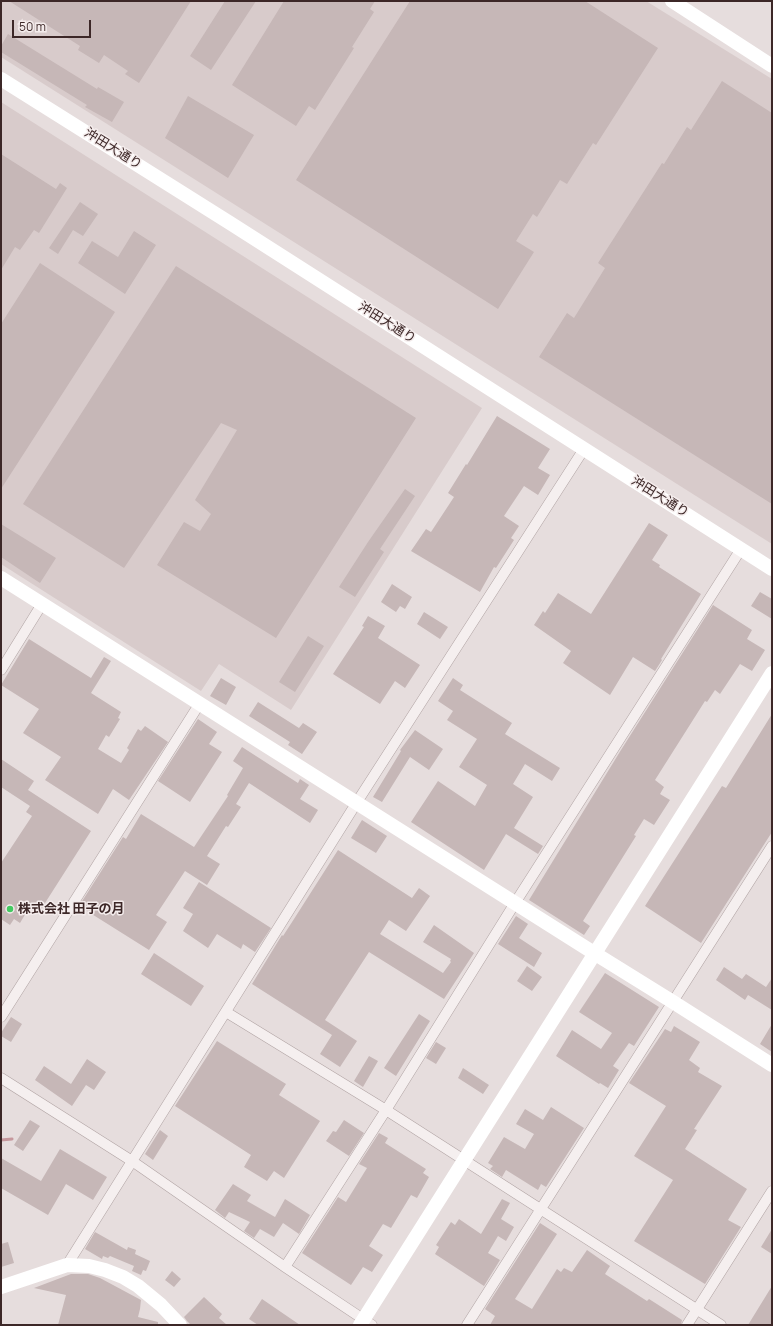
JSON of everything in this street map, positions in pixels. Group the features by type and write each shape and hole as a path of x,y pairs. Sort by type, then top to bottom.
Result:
{"street":[{"path":"672,1 772,66"},
{"name":"沖田大通り","path":"1,79 230,222 772,569"},
{"path":"67,1265 357,802 584,449"},
{"path":"285,1267 386,1110 740,549"},
{"path":"1,578 772,1065"},
{"path":"1,670 42,604"},
{"path":"1,1078 132,1161 365,1323 464,1160 772,673"},
{"path":"1,1017 200,703"},
{"path":"467,1325 772,846"},
{"path":"226,1012 386,1110 721,1325"},
{"path":"687,1325 772,1191"},
{"path":"1,1287 67,1265 88,1266 105,1270 123,1277 144,1291 180,1325"}],"shaded area":[{"path":"1,1 646,1 772,79 772,544 1,57"},
{"path":"1,102 482,408 291,710 219,664 201,691 1,564"}],"building":[{"path":"9,1 191,1 139,83 125,74 128,71 104,55 99,63 78,50 80,46"},
{"path":"225,1 256,1 211,70 190,56"},
{"path":"284,1 375,1 370,9 374,12 352,47 354,48 315,110 309,106 296,126 232,85"},
{"path":"410,1 585,1 658,48 596,145 593,143 567,184 560,180 537,217 533,214 516,241 534,252 498,309 296,180"},
{"path":"8,34 97,89 98,87 124,102 112,122 85,107 87,105 1,52 1,46"},
{"path":"722,81 772,113 772,504 539,357 567,313 574,318 605,268 598,263 662,163 664,164 687,127 691,130"},
{"path":"188,96 254,135 228,178 165,138"},
{"path":"1,154 56,189 60,183 67,188 39,233 34,230 20,250 15,247 1,270"},
{"path":"80,202 98,214 83,236 73,230 58,254 49,248"},
{"path":"134,231 156,245 125,294 78,263 92,241 118,257"},
{"path":"40,263 115,312 1,489 1,324"},
{"path":"176,266 416,418 276,638 157,565 184,522 200,531 211,514 195,500 237,430 221,423 124,568 23,504"},
{"path":"497,416 550,449 538,468 550,475 538,495 524,486 504,516 519,526 511,538 514,540 496,568 494,567 480,592 411,551 426,529 431,532 454,497 448,493"},
{"path":"405,489 415,496 380,549 384,552 355,597 339,587"},
{"path":"649,523 668,535 652,560 660,565 659,567 701,594 655,671 633,657 610,695 563,663 571,651 534,625 543,611 545,613 558,593 591,614"},
{"path":"1,524 56,558 40,583 1,557"},
{"path":"392,584 412,597 405,609 400,606 396,612 381,602"},
{"path":"760,592 772,599 772,619 751,606"},
{"path":"713,605 752,630 747,639 765,650 752,671 740,664 720,694 715,690 707,702 705,701 655,780 664,787 660,794 670,800 654,825 644,819 634,835 636,836 583,921 590,926 584,935 529,900 621,750"},
{"path":"424,612 448,627 440,639 417,624"},
{"path":"368,616 385,626 378,638 420,665 405,688 395,681 380,704 333,674 364,627 362,626"},
{"path":"308,636 324,646 295,692 279,682"},
{"path":"29,639 91,678 104,657 111,661 91,693 121,712 118,718 120,719 109,737 106,735 98,749 121,763 129,750 127,748 138,729 141,731 145,726 168,742 129,800 113,789 98,814 45,780 61,757 23,733 39,709 1,685"},
{"path":"221,678 236,687 226,705 210,696"},
{"path":"453,678 463,685 460,690 512,723 505,734 560,768 552,781 525,764 513,784 533,797 514,828 543,846 538,854 506,834 484,870 411,822 438,781 475,806 487,785 459,767 477,739 447,720 453,711 438,701"},
{"path":"258,702 299,728 303,723 317,732 302,754 288,745 290,742 249,716"},
{"path":"772,714 772,832 701,943 645,906 722,786 726,788"},
{"path":"198,719 217,732 209,744 222,752 190,802 158,781"},
{"path":"415,730 443,749 429,770 410,757 382,802 373,797 401,751 400,750"},
{"path":"242,747 298,783 300,779 309,785 300,799 318,810 310,823 249,783 236,804 241,807 228,827 226,826 207,856 220,864 207,885 185,871 156,915 167,922 149,950 79,906 123,837 126,839 141,814 194,847 228,796 227,795 243,768 233,761"},
{"path":"1,759 34,781 28,790 91,831 38,914 29,908 20,923 14,919 10,925 1,919 1,863 32,816 26,812 30,806 1,787"},
{"path":"362,820 387,836 376,853 351,838"},
{"path":"338,850 412,898 419,888 430,896 406,931 389,920 380,934 443,973 451,962 451,959 423,942 434,925 474,953 444,999 369,952 325,1020 357,1041 340,1067 320,1054 332,1035 252,984 282,935 283,936"},
{"path":"199,882 271,928 255,952 243,944 241,949 217,934 208,948 183,931 193,914 183,908"},
{"path":"516,916 528,924 519,938 542,953 534,967 498,944"},
{"path":"154,953 204,986 191,1006 141,974"},
{"path":"527,966 542,977 532,991 517,981"},
{"path":"724,967 742,979 746,974 766,987 772,978 772,1010 748,995 745,1000 716,980"},
{"path":"605,973 659,1007 634,1046 629,1043 613,1066 619,1070 608,1088 600,1083 599,1084 556,1056 572,1030 601,1049 612,1033 579,1012"},
{"path":"419,1014 430,1021 396,1076 384,1068"},
{"path":"11,1017 22,1024 11,1042 1,1036 1,1033"},
{"path":"772,1024 772,1052 760,1044"},
{"path":"674,1026 700,1042 689,1060 700,1068 698,1072 722,1086 694,1129 697,1130 685,1149 747,1189 728,1220 741,1227 705,1284 634,1241 673,1180 634,1156 666,1106 629,1083 665,1029 671,1032"},
{"path":"217,1041 286,1084 279,1095 320,1121 284,1178 274,1171 267,1181 244,1167 251,1155 175,1106"},
{"path":"436,1042 446,1048 436,1064 426,1058"},
{"path":"369,1056 378,1061 363,1087 354,1081"},
{"path":"87,1059 106,1072 94,1090 86,1085 72,1106 35,1080 44,1066 71,1084"},
{"path":"463,1068 489,1085 483,1094 458,1078"},
{"path":"551,1107 584,1128 546,1187 541,1184 538,1190 506,1170 502,1177 490,1169 493,1166 488,1163 504,1137 525,1149 534,1134 516,1124 525,1109 543,1120"},
{"path":"30,1120 40,1126 23,1151 14,1145"},
{"path":"344,1120 364,1133 349,1156 326,1141 333,1131 336,1132"},
{"path":"160,1130 168,1136 153,1160 145,1154"},
{"path":"379,1133 388,1138 385,1143 426,1169 423,1173 429,1177 417,1198 411,1195 391,1228 383,1224 369,1246 383,1255 372,1272 363,1267 351,1285 302,1253 338,1197 346,1202 367,1168 359,1164"},
{"path":"60,1149 107,1177 93,1200 66,1184 48,1215 1,1188 1,1158 41,1181"},
{"path":"233,1184 251,1195 247,1201 275,1217 285,1199 310,1215 299,1234 283,1223 274,1237 260,1229 254,1238 244,1231 250,1222 229,1212 225,1218 215,1210"},
{"path":"502,1199 510,1203 501,1219 514,1227 506,1241 498,1236 488,1253 500,1260 484,1286 435,1254 439,1247 436,1245 451,1222 455,1225 459,1219 481,1234"},
{"path":"540,1223 557,1234 515,1299 532,1309 557,1269 561,1272 564,1268 572,1272 587,1250 610,1266 605,1274 647,1301 649,1299 682,1320 681,1325 490,1325 495,1316 485,1309"},
{"path":"772,1229 772,1254 761,1247"},
{"path":"95,1232 127,1250 128,1247 136,1250 135,1254 150,1261 146,1271 143,1270 141,1275 132,1271 134,1266 110,1256 108,1258 103,1256 102,1259 85,1249"},
{"path":"8,1242 14,1263 1,1267 1,1244"},
{"path":"172,1271 181,1279 174,1287 165,1280"},
{"path":"71,1274 88,1274 100,1278 141,1300 138,1317 158,1322 158,1325 58,1325 66,1295 34,1288"},
{"path":"772,1286 772,1325 748,1325"},
{"path":"204,1297 222,1314 219,1318 227,1325 191,1325 187,1321 184,1317"},
{"path":"262,1299 300,1325 258,1325 249,1319"}],"waterway":[{"path":"1,1140 12,1139"}],"place":[{"name":"株式会社 田子の月","path":"10,909"}]}
